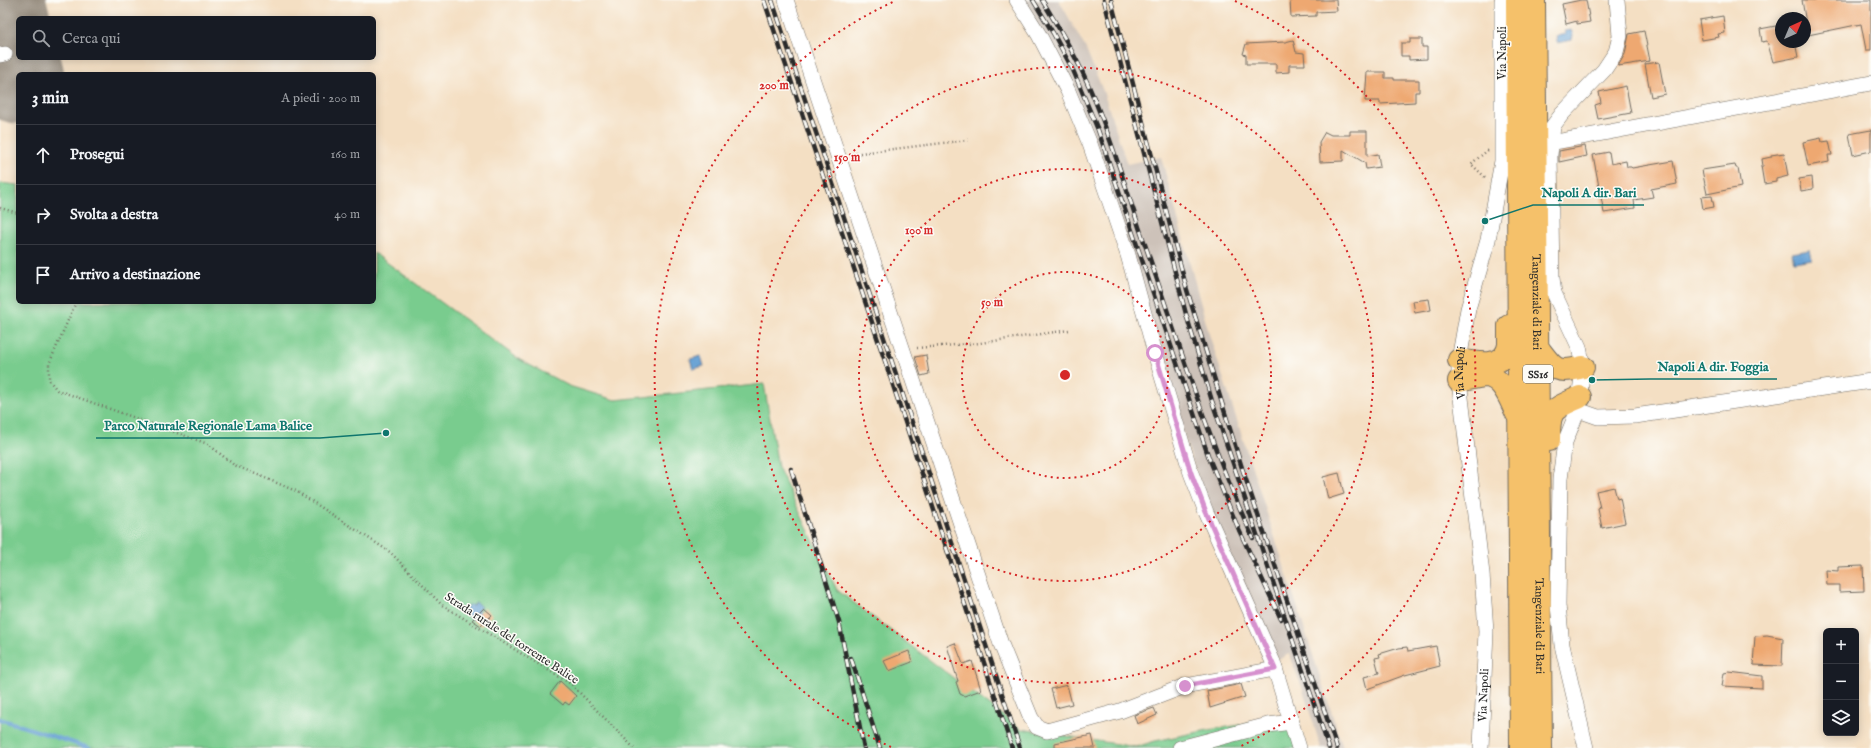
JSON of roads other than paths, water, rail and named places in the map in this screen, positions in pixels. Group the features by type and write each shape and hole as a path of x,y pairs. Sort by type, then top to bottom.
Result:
{"highway":[{"name":"Tangenziale di Bari","path":"1517,0 1521,748"},
{"name":"Tangenziale di Bari","path":"1534,0 1541,748"},
{"path":"1459,370 1495,362 1504,355 1508,346 1509,294 1519,268"},
{"path":"1538,348 1551,365 1558,369 1567,371 1583,367"},
{"path":"1459,370 1485,376 1497,381 1507,392 1519,418"},
{"path":"1539,490 1550,472 1549,419 1559,407 1579,404"}],"street":[{"path":"786,0 1000,644 1030,718 1037,727 1047,731 1120,711 1185,686 1274,666"},
{"path":"1017,0 1040,35 1064,84 1090,144 1128,255 1153,346 1191,473 1206,512 1274,666 1299,748"},
{"name":"Via Napoli","path":"1481,748 1486,631 1482,574 1459,370 1468,309 1488,240 1502,161 1502,0"},
{"path":"1586,748 1562,645 1558,604 1560,479 1565,442 1579,404 1583,367 1579,347 1554,293 1552,278 1550,143 1553,126 1562,114 1604,70 1616,52 1620,36 1617,0"},
{"path":"1550,143 1871,83"},
{"path":"1579,404 1598,417 1635,416 1871,381"},
{"path":"1180,748 1268,725 1292,722"}],"water":[{"path":"1571,30 1573,35 1572,40 1557,43 1556,36 1566,34 1565,31"},
{"path":"1810,250 1812,259 1794,262 1792,253"},
{"path":"701,356 704,366 693,369 690,359"},
{"path":"476,602 481,607 478,610 480,613 472,620 462,611 470,604 472,606"}],"waterway":[{"path":"0,719 89,748"}],"railway":[{"path":"764,0 886,364 1012,748"},
{"path":"772,0 1020,748"},
{"path":"1033,0 1073,70 1098,130 1209,458 1239,530 1281,619"},
{"path":"1042,0 1077,62 1099,110 1179,347 1221,463 1253,538"},
{"path":"1104,0 1186,314 1212,401 1329,748"},
{"path":"1111,0 1187,290 1242,468 1337,748"},
{"path":"791,469 839,622 864,748"},
{"path":"851,658 880,748"}],"place":[{"name":"Napoli A dir. Bari","path":"1485,221"},
{"name":"Napoli A dir. Foggia","path":"1592,380"},
{"name":"Parco Naturale Regionale Lama Balice","path":"386,433"}]}
